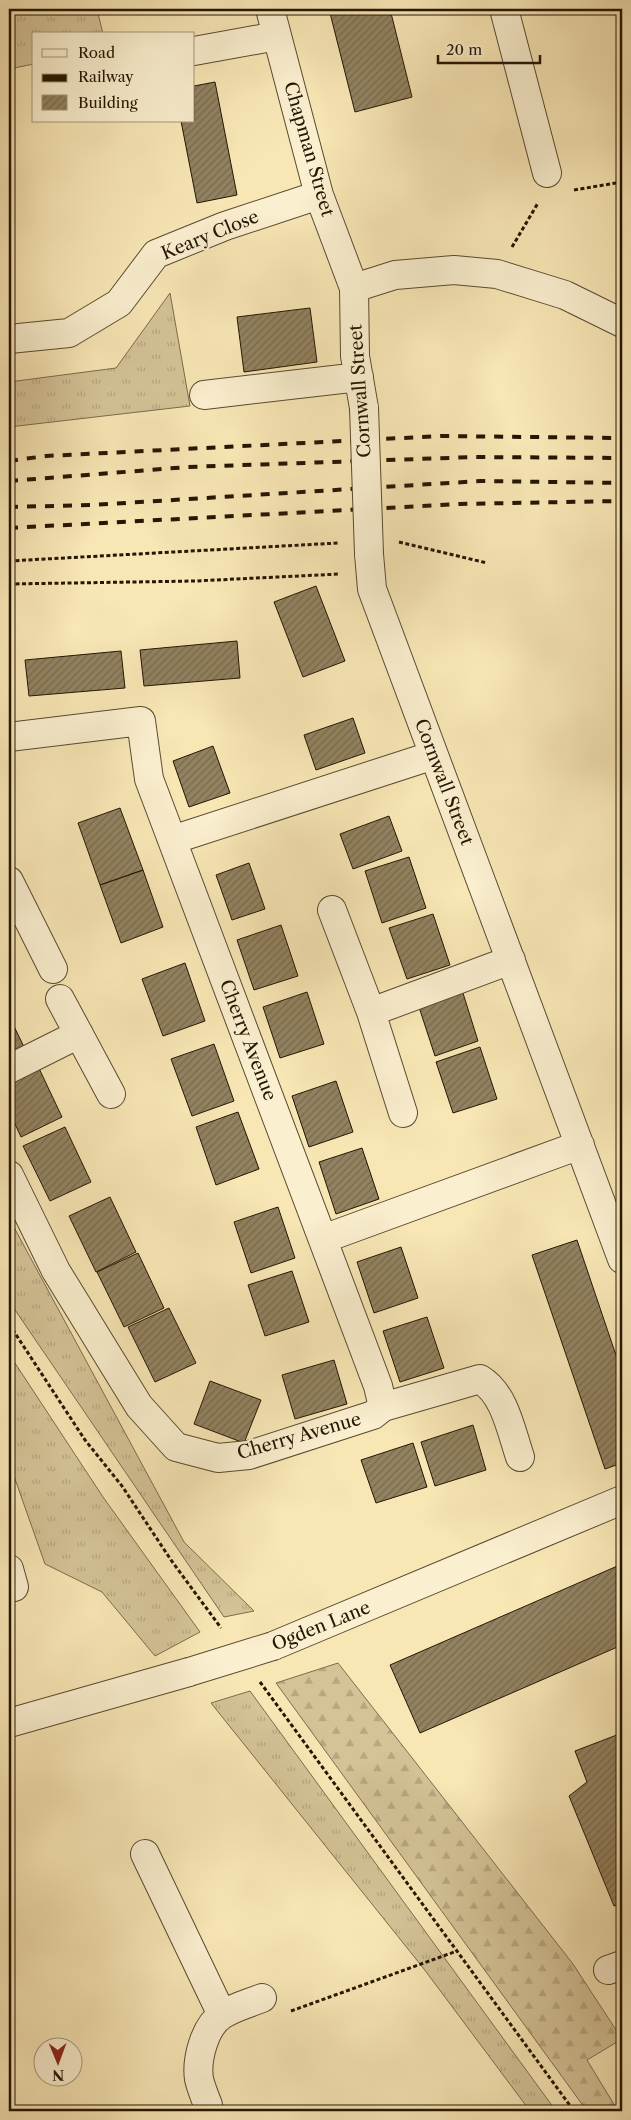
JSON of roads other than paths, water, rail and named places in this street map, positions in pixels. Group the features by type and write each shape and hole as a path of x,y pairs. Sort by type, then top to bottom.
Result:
{"street":[{"name":"Chapman Street","path":"270,9 319,195 354,288"},
{"path":"504,9 548,178"},
{"path":"195,51 277,36"},
{"name":"Keary Close","path":"9,339 69,333 119,303 156,254 225,226 319,195"},
{"path":"354,288 405,274 454,270 497,274 565,295 622,323"},
{"name":"Cornwall Street","path":"354,288 355,356 364,408 377,556 372,589 622,1259"},
{"path":"204,395 359,377"},
{"name":"Cherry Avenue","path":"9,737 141,721 149,779 378,1386 383,1407 372,1415 249,1455 218,1458 176,1447 134,1398 56,1270 9,1175"},
{"path":"172,840 434,755"},
{"path":"9,881 17,915 53,969"},
{"path":"332,910 371,1012 403,1112"},
{"path":"371,1012 511,960"},
{"path":"60,999 111,1094"},
{"path":"9,1070 79,1034"},
{"path":"323,1239 580,1145"},
{"path":"383,1407 480,1379 490,1385 498,1395 520,1457"},
{"name":"Ogden Lane","path":"9,1723 273,1646 622,1500"},
{"path":"145,1854 222,2015"},
{"path":"205,2109 199,2079 202,2047 211,2027 222,2015 262,1998"}],"railway":[{"path":"9,461 46,456 442,436 622,438"},
{"path":"9,481 188,467 476,457 622,458"},
{"path":"9,507 92,505 481,481 622,483"},
{"path":"9,528 460,504 622,501"}]}
